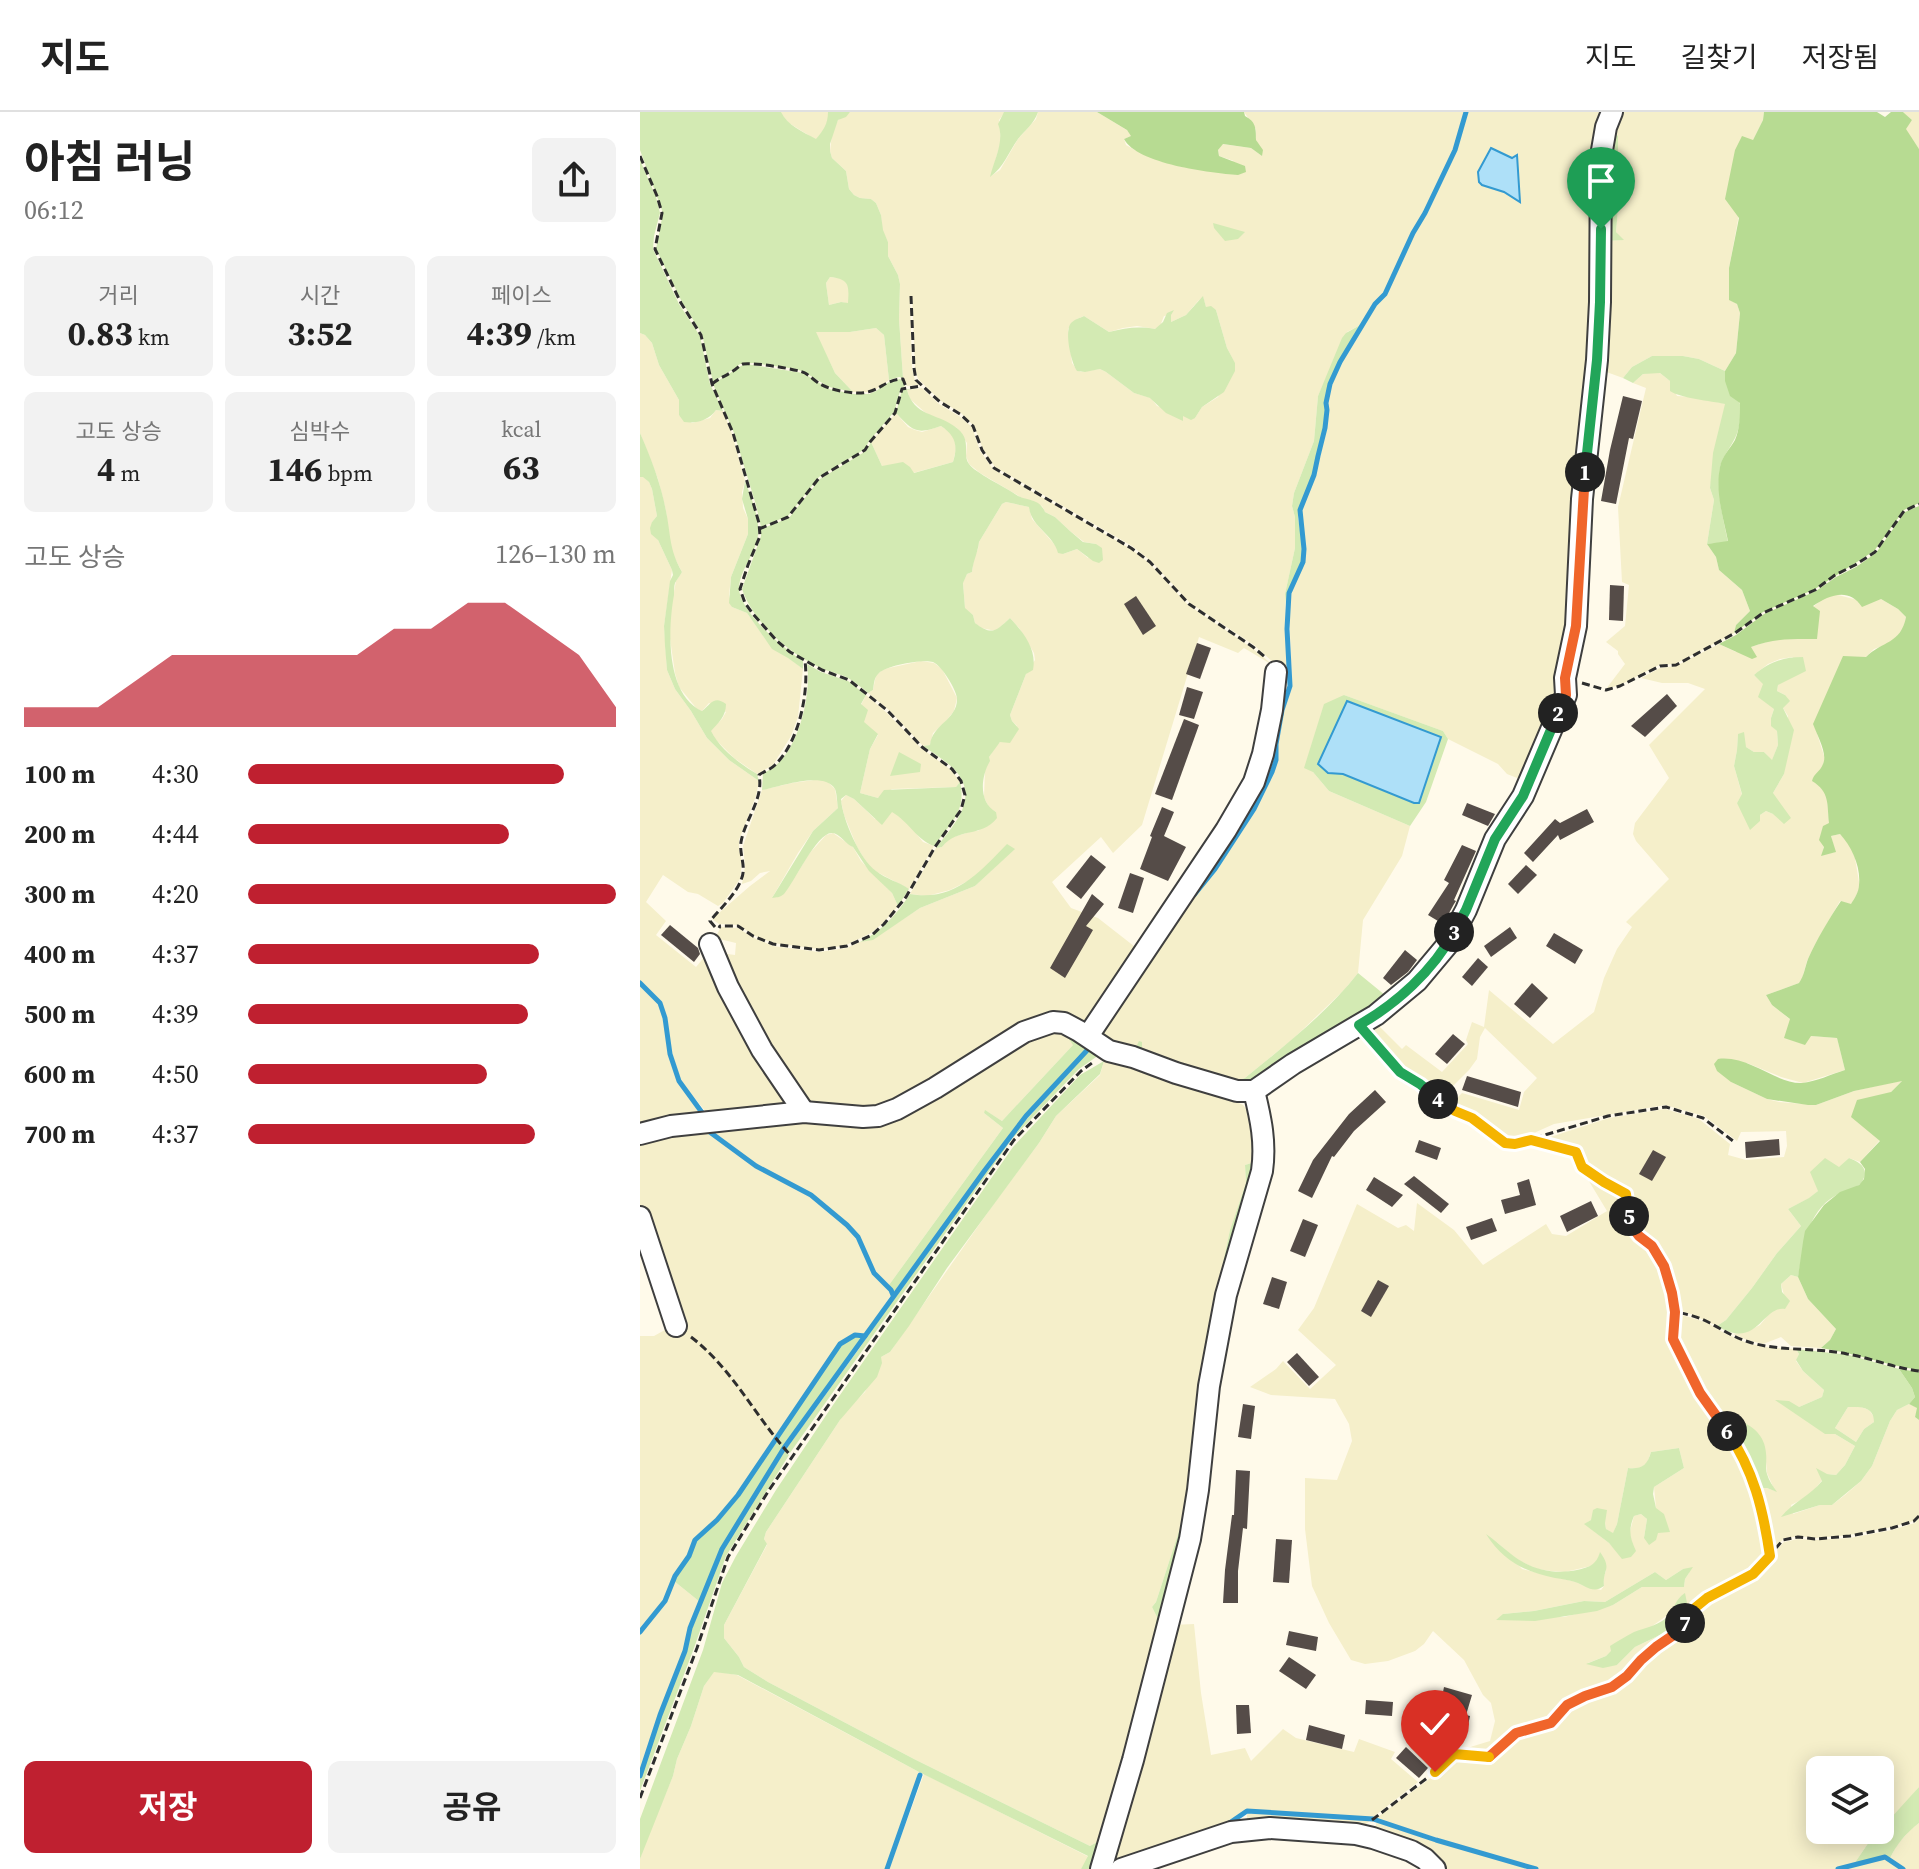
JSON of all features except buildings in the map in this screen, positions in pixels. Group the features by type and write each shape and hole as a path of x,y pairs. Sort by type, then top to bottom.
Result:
{"street":[{"path":"640,1134 671,1126 804,1112 878,1116 935,1088 1024,1032 1053,1022 1064,1023 1109,1051 1237,1091 1254,1091 1376,1015 1417,981 1448,944 1466,910 1495,839 1523,796 1566,695 1565,678 1576,626 1582,499 1599,331 1601,156 1612,112"},
{"path":"1088,1036 1226,830 1254,782 1272,710 1276,672"},
{"path":"710,944 728,987 762,1050 804,1112"},
{"path":"1101,1869 1133,1760 1190,1539 1209,1386 1226,1295 1263,1162 1263,1131 1254,1091"},
{"path":"640,1217 676,1326"},
{"path":"1121,1869 1231,1832 1270,1828 1356,1834 1411,1851 1435,1869"}],"path":[{"path":"640,156 662,213 655,249 681,303 701,335 712,384 733,433 755,505 760,536 740,589 745,603 790,652 822,670 849,680 888,711 922,747 952,769 961,781 965,795 954,822 935,847 906,897 884,924 860,941 831,950 773,944 738,926 720,926 717,931 710,921 741,881 744,867 741,841 759,793 759,775 775,765 795,734 803,702 805,661"},
{"path":"911,296 916,380 973,426 982,450 994,468 1131,548 1150,562 1189,604 1253,647 1275,666 1276,672"},
{"path":"712,384 746,363 804,373 819,384 843,392 868,393 899,378 903,379 906,387"},
{"path":"759,529 788,517 819,478 865,450 895,413 902,389 922,386"},
{"path":"1565,678 1606,690 1660,666 1676,665 1735,633 1763,613 1815,590 1875,552 1904,511 1919,504"},
{"path":"1359,1025 1400,1072 1505,1143 1531,1140 1608,1116 1666,1107 1703,1118 1733,1141"},
{"path":"640,1798 728,1557 791,1456 1014,1140 1081,1071 1109,1051"},
{"path":"1531,1140 1576,1152 1582,1167 1626,1194 1630,1224 1652,1246 1664,1266 1675,1312 1673,1339 1700,1393 1741,1452 1757,1488 1770,1556"},
{"path":"1675,1312 1709,1322 1747,1342 1849,1354 1919,1371"},
{"path":"676,1326 704,1347 791,1456"},
{"path":"1356,1834 1454,1754 1488,1759 1516,1733 1551,1723 1567,1705 1612,1687 1656,1647 1678,1632 1696,1607 1707,1598 1753,1574 1783,1540 1850,1536 1892,1528 1914,1521 1919,1516"}],"shaded area":[{"path":"781,112 828,112 828,120 816,140 789,123"},
{"path":"850,112 1005,112 999,120 1001,141 991,176 1000,170 1038,112 1097,112 1127,130 1132,136 1124,139 1126,145 1181,167 1234,161 1219,156 1218,150 1222,144 1251,148 1262,156 1256,129 1244,112 1465,112 1454,150 1384,293 1362,324 1347,332 1318,396 1314,441 1292,506 1295,548 1285,594 1288,669 1276,665 1254,645 1190,603 1151,561 1132,546 995,467 983,449 974,426 918,379 912,296 912,368 919,385 907,386 903,378 898,275 888,256 888,242 876,203 854,195 849,189 846,171 832,158 832,134 838,120","holes":["1203,297 1206,307 1216,310 1235,364 1218,397 1202,407 1195,418 1157,406 1151,398 1134,393 1100,369 1081,372 1072,363 1068,329 1084,316 1109,332 1137,326 1155,329 1160,326 1164,316 1171,315 1171,322 1186,315"]},
{"path":"1468,112 1610,112 1599,302 1563,678 1527,782 1507,774 1498,764 1448,739 1443,731 1344,695 1313,772 1329,791 1410,826 1402,856 1363,920 1358,973 1294,1038 1239,1080 1161,1058 1136,1047 1127,1050 1099,1038 1191,901 1216,870 1255,810 1274,772 1284,710 1292,687 1289,607 1290,593 1304,562 1301,511 1320,457 1329,393 1341,362 1376,305 1386,295 1457,150","holes":["1516,155 1519,202 1504,192 1482,185"]},
{"path":"1616,112 1764,112 1753,140 1729,268 1729,299 1737,304 1740,313 1736,353 1725,371 1699,359 1683,356 1652,356 1632,367 1623,378 1601,370 1605,241 1622,240 1616,232 1618,137 1609,130"},
{"path":"1903,112 1919,112 1919,149 1905,129 1912,120"},
{"path":"830,277 846,281 849,304 829,305 826,283"},
{"path":"876,328 884,335 889,380 875,390 853,392 835,373 815,332"},
{"path":"640,333 652,343 659,365 679,400 679,415 692,423 710,418 716,410 723,411 745,481 743,508 748,519 748,534 731,577 729,595 732,607 747,613 766,640 803,669 798,717 791,736 773,765 757,774 734,758 713,737 710,730 726,712 709,703 702,711 697,709 679,687 675,673 669,632 670,613 676,581 682,572 671,551 658,479 640,433"},
{"path":"1660,373 1670,381 1677,396 1726,404 1710,488 1714,500 1707,544 1716,557 1719,570 1742,590 1750,611 1736,625 1734,633 1675,664 1659,665 1606,689 1625,664 1618,651 1606,642 1625,626 1629,585 1622,582 1618,507 1646,388 1633,383 1643,374"},
{"path":"922,388 972,427 980,451 993,469 1131,549 1149,563 1188,605 1274,666 1244,648 1238,653 1199,637 1142,825 1113,853 1101,837 1052,882 1071,908 1098,918 1139,950 1089,1024 1024,1023 892,1109 804,1107 720,953 735,955 736,943 715,938 721,927 738,928 773,946 819,952 847,948 873,939 920,908 975,886 1014,849 1007,845 970,880 950,890 927,896 910,894 936,848 942,847 948,839 978,831 996,812 989,808 984,797 985,770 996,746 1017,726 1010,715 1026,674 1035,660 1034,653 1010,618 996,631 981,628 975,623 973,615 965,609 963,582 972,572 979,542 1006,502 1029,507 1032,519 1063,554 1077,549 1088,558 1096,544 1084,542 1045,512 1042,506 1022,498 969,464 967,443 957,428 928,415 910,399 907,390"},
{"path":"896,413 908,427 915,430 922,432 941,426 950,432 956,449 953,462 913,473 882,466 871,442"},
{"path":"643,476 652,489 657,516 652,522 672,570 664,626 667,670 675,689 707,738 729,760 759,781 739,840 742,863 740,879 723,903 718,906 698,894 688,892 663,875 646,902 666,921 656,935 696,967 706,955 793,1104 708,1119 706,1112 681,1081 662,1002 640,981 640,477"},
{"path":"1834,594 1858,600 1881,599 1906,617 1904,627 1896,638 1874,649 1866,657 1814,724 1825,759 1820,786 1827,795 1829,823 1822,855 1835,852 1831,836 1840,834 1850,845 1855,858 1860,888 1851,905 1840,901 1807,961 1799,983 1766,995 1772,1005 1811,1036 1837,1038 1845,1070 1803,1083 1747,1063 1731,1082 1767,1099 1816,1105 1854,1091 1903,1080 1891,1092 1880,1140 1860,1162 1849,1158 1810,1198 1788,1209 1801,1226 1726,1320 1717,1326 1676,1310 1665,1266 1653,1245 1631,1223 1627,1193 1583,1166 1578,1148 1544,1139 1609,1118 1665,1109 1699,1119 1730,1144 1728,1155 1746,1160 1784,1157 1786,1131 1741,1132 1737,1141 1704,1116 1665,1105 1554,1124 1513,1139 1474,1112 1453,1102 1462,1093 1519,1110 1524,1092 1537,1078 1485,1028 1480,1037 1477,1059 1442,1097 1401,1069 1367,1028 1375,1022 1402,1049 1406,1045 1442,1072 1468,1044 1466,1040 1472,1022 1484,1027 1489,990 1553,1044 1594,1012 1604,978 1617,949 1632,927 1626,922 1669,879 1633,834 1635,823 1669,778 1649,745 1705,689 1688,683 1662,683 1641,678 1660,668 1676,666 1719,644 1736,652 1772,640 1817,639 1813,607","holes":["1793,657 1777,691 1785,695 1783,708 1788,716 1784,774 1773,793 1773,814 1766,811 1760,815 1737,803 1742,795 1734,766 1738,734 1746,747 1754,752 1764,752 1772,761 1778,745 1777,731 1771,725 1774,709 1764,684 1754,675 1768,664"]},
{"path":"921,661 934,663 942,669 957,698 954,711 933,733 930,745 923,746 868,693 873,690 876,675 884,669"},
{"path":"866,695 921,748 951,770 960,782 956,787 892,789 878,798 860,793 870,749 878,735 863,722 861,705"},
{"path":"821,779 835,789 838,808 813,831 772,898 798,872 826,835 833,833 853,847 861,861 892,893 898,906 871,933 846,945 819,949 773,943 739,925 719,924 712,919 770,871 742,884 745,866 743,846 762,790"},
{"path":"846,795 875,819 892,811 907,822 923,842 934,846 909,889 869,866 857,847 844,815 841,801"},
{"path":"640,985 659,1004 678,1082 703,1114 640,1130"},
{"path":"1067,1028 1074,1044 1002,1121 986,1111 984,1113 1003,1128 889,1285 875,1272 859,1236 848,1224 812,1194 757,1165 712,1131 803,1115 865,1119 1023,1035"},
{"path":"1116,1060 1243,1105 1252,1116 1258,1161 1245,1165 1246,1183 1230,1230 1204,1353 1187,1484 1190,1489 1181,1525 1152,1607 1157,1617 1145,1680 1099,1841 1090,1846 768,1682 744,1667 723,1632 767,1545 764,1539 766,1532 848,1408 865,1392 881,1357 890,1352 1056,1116 1100,1075 1104,1061"},
{"path":"704,1131 755,1167 810,1197 846,1226 857,1238 872,1274 891,1295 864,1336 855,1334 840,1344 738,1495 695,1540 675,1575 665,1601 640,1631 640,1336 654,1336 672,1326 679,1327 640,1207 640,1137"},
{"path":"1581,1168 1625,1194 1629,1224 1651,1247 1663,1267 1674,1312 1672,1339 1699,1393 1740,1452 1756,1489 1769,1556 1752,1573 1695,1606 1677,1632 1655,1646 1612,1686 1584,1694 1566,1704 1549,1723 1552,1724 1568,1706 1585,1697 1613,1689 1657,1648 1679,1633 1697,1608 1753,1575 1784,1542 1850,1538 1892,1530 1915,1523 1919,1518 1919,1787 1894,1816 1894,1756 1806,1756 1806,1844 1868,1844 1854,1864 1835,1869 1539,1869 1375,1819 1436,1774 1455,1755 1488,1760 1516,1735 1533,1728 1515,1732 1487,1757 1454,1752 1490,1741 1495,1721 1491,1703 1483,1695 1464,1660 1433,1631 1415,1651 1388,1661 1365,1664 1351,1660 1312,1586 1305,1529 1305,1478 1337,1480 1352,1441 1349,1424 1335,1399 1271,1395 1250,1387 1283,1361 1310,1389 1336,1365 1298,1330 1314,1308 1357,1204 1398,1228 1406,1225 1414,1231 1417,1203 1454,1230 1483,1265 1546,1224 1552,1234 1566,1236 1607,1211","holes":["1679,1448 1684,1468 1654,1487 1656,1508 1644,1538 1647,1519 1641,1514 1634,1516 1623,1558 1585,1524 1591,1520 1605,1523 1606,1529 1613,1534 1628,1468 1640,1468 1647,1463 1651,1452","1497,1542 1522,1562 1551,1571 1565,1572 1591,1566 1597,1562 1600,1553 1606,1571 1604,1586 1601,1590 1522,1569","1683,1569 1689,1573 1684,1587 1642,1587 1613,1605 1564,1617 1503,1614 1584,1601 1605,1602 1655,1572 1666,1580","1672,1612 1666,1632 1635,1647 1617,1665 1588,1663 1606,1656 1635,1632 1648,1629"]},
{"path":"1791,1275 1798,1277 1808,1299 1836,1329 1830,1340 1821,1348 1791,1346 1781,1337 1763,1344 1733,1334 1760,1325 1773,1309 1779,1307 1784,1295 1781,1284"},
{"path":"1676,1313 1708,1323 1747,1343 1796,1349 1799,1354 1796,1361 1824,1390 1822,1397 1799,1407 1855,1446 1836,1475 1827,1474 1805,1498 1791,1505 1793,1514 1820,1505 1832,1505 1845,1495 1872,1466 1897,1410 1909,1404 1918,1408 1915,1417 1919,1420 1919,1515 1913,1521 1892,1527 1849,1535 1783,1539 1771,1553 1758,1488 1775,1491 1766,1462 1737,1420 1725,1428 1701,1392 1675,1338"},
{"path":"1848,1407 1869,1410 1874,1417 1874,1422 1864,1429 1856,1442 1835,1428"},
{"path":"674,1581 700,1602 640,1773 640,1633 666,1602"},
{"path":"1194,1624 1211,1755 1245,1748 1251,1761 1283,1729 1296,1738 1354,1752 1359,1739 1395,1752 1391,1759 1418,1782 1372,1818 1247,1810 1226,1824 1108,1865 1172,1625"},
{"path":"714,1671 737,1675 919,1772 886,1869 640,1869 645,1843 673,1776 704,1686"},
{"path":"924,1774 1089,1857 1081,1869 889,1869"},
{"path":"1247,1812 1371,1820 1356,1832 1247,1828"},
{"path":"1377,1821 1532,1869 1447,1869 1373,1835"},
{"path":"1919,1823 1919,1869 1905,1869 1890,1858 1897,1845"},
{"path":"1884,1858 1901,1869 1843,1869 1868,1862"}],"green space":[{"path":"640,112 781,112 791,124 816,139 825,127 828,112 850,112 838,120 830,151 832,158 846,171 849,189 854,195 876,203 881,215 888,256 900,284 903,378 889,380 884,335 876,328 816,332 835,373 853,392 829,387 796,369 753,363 740,364 713,382 702,334 656,249 663,213 640,150","holes":["830,277 847,284 848,303 829,305 826,283"]},
{"path":"1004,112 1038,112 990,177 1000,144 998,124"},
{"path":"1097,112 1244,112 1255,126 1262,156 1251,148 1223,144 1218,150 1219,156 1245,166 1246,172 1226,174 1176,166 1132,148 1124,139 1131,136 1127,130"},
{"path":"1764,112 1877,112 1885,117 1891,112 1903,112 1912,120 1906,129 1919,149 1919,503 1904,510 1874,551 1815,589 1763,612 1734,633 1736,625 1750,611 1742,590 1719,570 1716,557 1707,544 1728,541 1718,486 1722,459 1737,436 1740,417 1740,403 1730,396 1725,381 1725,371 1736,353 1740,313 1737,304 1729,300 1729,268 1739,218 1725,199 1735,150 1742,136 1753,140"},
{"path":"1609,130 1618,136 1616,232 1624,240 1605,241"},
{"path":"640,160 660,213 653,249 679,304 700,336 710,384 723,411 716,410 698,422 684,422 679,415 679,400 659,365 652,343 640,333"},
{"path":"1213,223 1245,232 1238,239 1225,241"},
{"path":"1203,296 1206,307 1216,310 1235,371 1224,392 1202,407 1195,418 1191,420 1183,416 1183,421 1166,413 1150,398 1134,393 1100,369 1077,371 1068,339 1069,327 1074,320 1084,316 1109,332 1132,328 1155,329 1167,313 1174,310 1171,322 1186,315"},
{"path":"1362,324 1339,361 1326,393 1324,427 1313,475 1299,510 1302,561 1288,593 1286,606 1285,594 1295,548 1292,506 1314,441 1318,396 1342,338"},
{"path":"1652,356 1699,359 1725,371 1740,404 1739,428 1722,460 1719,477 1728,542 1707,544 1714,500 1710,488 1713,453 1725,404 1670,391 1670,381 1660,373 1643,374 1633,383 1623,378 1632,367"},
{"path":"746,364 803,373 829,389 853,394 869,394 900,379 905,386 901,388 894,412 865,449 819,477 788,516 761,527 734,433 713,384"},
{"path":"922,387 907,390 910,398 920,409 960,431 964,436 967,460 972,467 1019,496 1039,504 1083,542 1102,548 1103,560 1099,563 1093,561 1077,549 1058,553 1034,520 1029,507 1006,502 979,542 972,572 967,574 963,583 965,608 973,615 975,623 990,631 1010,618 1031,648 1033,670 1026,674 1010,715 1019,729 1010,743 1000,742 989,757 983,788 986,802 996,812 997,818 984,828 955,837 936,848 957,820 965,800 962,780 954,769 923,746 930,745 935,732 956,705 956,694 944,673 933,662 897,665 879,673 873,690 868,693 848,678 819,667 784,645 763,625 742,589 761,529 789,518 820,479 866,451 871,442 882,466 903,462 914,473 953,462 954,442 946,430 941,426 916,430 896,413 902,390"},
{"path":"640,433 658,481 673,549 682,572 675,584 671,625 675,676 690,702 702,711 716,700 726,704 723,715 711,731 731,756 757,774 759,781 729,760 707,738 675,689 667,670 664,626 673,575 658,540 651,534 652,522 657,516 649,482 640,477"},
{"path":"745,481 758,528 757,542 740,581 741,597 764,629 803,661 803,669 772,649 747,613 729,603 731,577 748,534 748,519 742,499"},
{"path":"1919,506 1919,1370 1821,1348 1836,1329 1808,1299 1798,1277 1805,1231 1824,1205 1864,1179 1865,1169 1860,1162 1880,1141 1851,1117 1857,1100 1891,1092 1902,1081 1808,1105 1767,1099 1731,1082 1717,1071 1714,1064 1718,1059 1741,1061 1782,1079 1802,1083 1845,1070 1837,1038 1811,1036 1805,1045 1784,1038 1790,1019 1772,1005 1766,995 1799,983 1823,929 1841,901 1851,904 1859,888 1857,864 1840,834 1831,836 1836,852 1821,856 1824,847 1819,840 1823,826 1829,823 1825,794 1812,781 1824,760 1813,724 1843,656 1866,657 1900,632 1906,617 1881,599 1862,607 1851,597 1839,595 1813,606 1820,611 1817,639 1759,644 1751,647 1757,657 1752,659 1719,644 1764,614 1816,591 1856,567 1876,553 1905,512"},
{"path":"1803,657 1806,671 1778,685 1777,691 1790,701 1783,708 1794,730 1784,774 1773,793 1791,818 1784,824 1766,811 1750,830 1737,803 1742,794 1734,766 1738,734 1744,732 1746,747 1754,752 1764,752 1772,760 1778,745 1777,731 1771,726 1774,709 1758,697 1763,684 1754,675 1777,661"},
{"path":"807,664 848,681 866,695 861,704 868,710 864,722 878,734 870,749 860,793 878,798 884,790 956,787 960,782 959,809 934,846 892,812 882,825 854,799 846,795 841,799 848,827 870,866 909,889 898,906 892,893 869,871 853,847 832,833 813,849 784,894 772,898 813,831 838,808 835,789 830,783 822,781 801,781 762,790 763,773 785,755 800,726 807,693"},
{"path":"1344,695 1443,731 1448,739 1426,802 1410,826 1329,791 1313,772 1304,768 1324,704","holes":["1347,701 1441,737 1414,803 1343,774 1328,773"]},
{"path":"899,752 921,764 920,772 890,776"},
{"path":"1007,844 1015,849 975,886 920,908 873,940 860,942 888,921 910,894 940,894 953,889 976,875"},
{"path":"1358,973 1391,1000 1254,1086 1127,1050 1136,1047 1139,1041 1145,1052 1239,1080 1245,1078 1318,1016"},
{"path":"1075,1031 1093,1042 1013,1131 894,1292 889,1285 1003,1128 984,1113 985,1110 1002,1121 1073,1045 1069,1039"},
{"path":"1094,1045 1099,1055 1079,1069 1012,1139 790,1453 786,1449 1015,1132"},
{"path":"1104,1061 1100,1074 1056,1116 909,1326 890,1352 881,1357 877,1377 840,1420 766,1532 764,1539 767,1544 724,1625 724,1638 744,1667 768,1682 1090,1846 1099,1841 1145,1680 1157,1617 1152,1607 1181,1525 1190,1489 1187,1484 1204,1353 1230,1230 1246,1183 1245,1165 1258,1161 1238,1228 1210,1345 1189,1514 1099,1869 1095,1866 1081,1869 1088,1856 919,1772 738,1675 714,1672 704,1686 640,1859 640,1819 703,1650 722,1583 736,1556 833,1405 1013,1147 1080,1075"},
{"path":"1825,1158 1839,1167 1849,1158 1862,1166 1865,1175 1859,1185 1830,1199 1814,1217 1798,1277 1791,1275 1781,1284 1782,1292 1790,1301 1785,1309 1770,1313 1750,1331 1742,1333 1717,1326 1726,1320 1801,1226 1788,1209 1818,1191 1810,1172"},
{"path":"855,1336 863,1337 783,1447 721,1548 700,1602 674,1581 696,1540 739,1496 831,1358 841,1345"},
{"path":"1796,1349 1849,1355 1899,1369 1915,1397 1897,1410 1872,1466 1861,1481 1832,1505 1820,1505 1781,1517 1822,1481 1816,1468 1836,1475 1855,1446 1835,1434 1825,1434 1775,1400 1789,1401 1799,1407 1822,1397 1824,1390 1796,1360 1799,1354","holes":["1848,1407 1869,1410 1873,1417 1874,1422 1864,1429 1856,1442 1835,1428"]},
{"path":"1899,1369 1919,1372 1919,1420 1915,1417 1917,1408 1909,1404 1915,1397 1912,1388"},
{"path":"1737,1420 1761,1436 1767,1474 1777,1492 1758,1488 1742,1451 1725,1428"},
{"path":"1679,1448 1684,1468 1654,1487 1653,1494 1656,1508 1664,1514 1670,1532 1658,1533 1656,1540 1649,1545 1644,1538 1647,1519 1641,1514 1634,1516 1630,1534 1636,1551 1631,1557 1622,1559 1609,1543 1584,1524 1591,1520 1593,1510 1607,1510 1606,1529 1613,1533 1628,1468 1643,1466 1651,1452"},
{"path":"784,1450 789,1455 726,1556 640,1791 640,1780 661,1715 723,1549"},
{"path":"1486,1534 1518,1559 1551,1571 1586,1568 1594,1563 1600,1552 1606,1566 1604,1586 1593,1589 1524,1568 1500,1552"},
{"path":"1693,1567 1684,1587 1642,1587 1597,1611 1535,1621 1496,1620 1503,1614 1584,1601 1605,1602 1655,1572 1666,1580 1683,1569"},
{"path":"1685,1593 1688,1608 1666,1632 1635,1647 1617,1665 1603,1668 1586,1664 1606,1656 1611,1651 1610,1646 1625,1637 1665,1619"},
{"path":"1919,1787 1919,1823 1902,1839 1890,1858 1885,1856 1854,1864 1868,1844 1894,1844 1894,1815"}],"water":[{"path":"1491,148 1512,158 1517,155 1520,202 1479,182 1478,172"},
{"path":"1347,701 1441,737 1419,803 1343,774 1328,773 1318,764"}],"waterway":[{"path":"1194,895 1254,809 1276,760 1282,710 1290,686 1289,593 1303,562 1300,510 1314,475 1325,428 1330,384 1375,304 1385,294 1455,150 1466,112"},
{"path":"640,983 660,1003 679,1081 706,1118"},
{"path":"640,1776 685,1651 690,1628 722,1549 784,1448 1026,1116 1092,1045"},
{"path":"707,1130 756,1166 811,1195 847,1225 858,1237 874,1273 893,1295"},
{"path":"640,1632 665,1601 695,1540 738,1495 840,1344 855,1335 865,1336"},
{"path":"887,1869 920,1775"},
{"path":"1228,1824 1247,1811 1373,1819 1536,1869"},
{"path":"1838,1869 1885,1857 1903,1869"}],"route":[{"path":"1435,1772 1454,1754 1488,1759 1516,1733 1551,1723 1567,1705 1612,1687 1656,1647 1678,1632 1696,1607 1753,1574 1770,1556 1757,1488 1741,1452 1700,1393 1673,1339 1675,1312 1664,1266 1652,1246 1630,1224 1626,1194 1582,1167 1576,1152 1531,1140 1505,1143 1400,1072 1359,1025 1417,981 1448,944 1466,910 1495,839 1523,796 1566,695 1565,678 1576,626 1582,499 1597,360 1601,229"}]}
